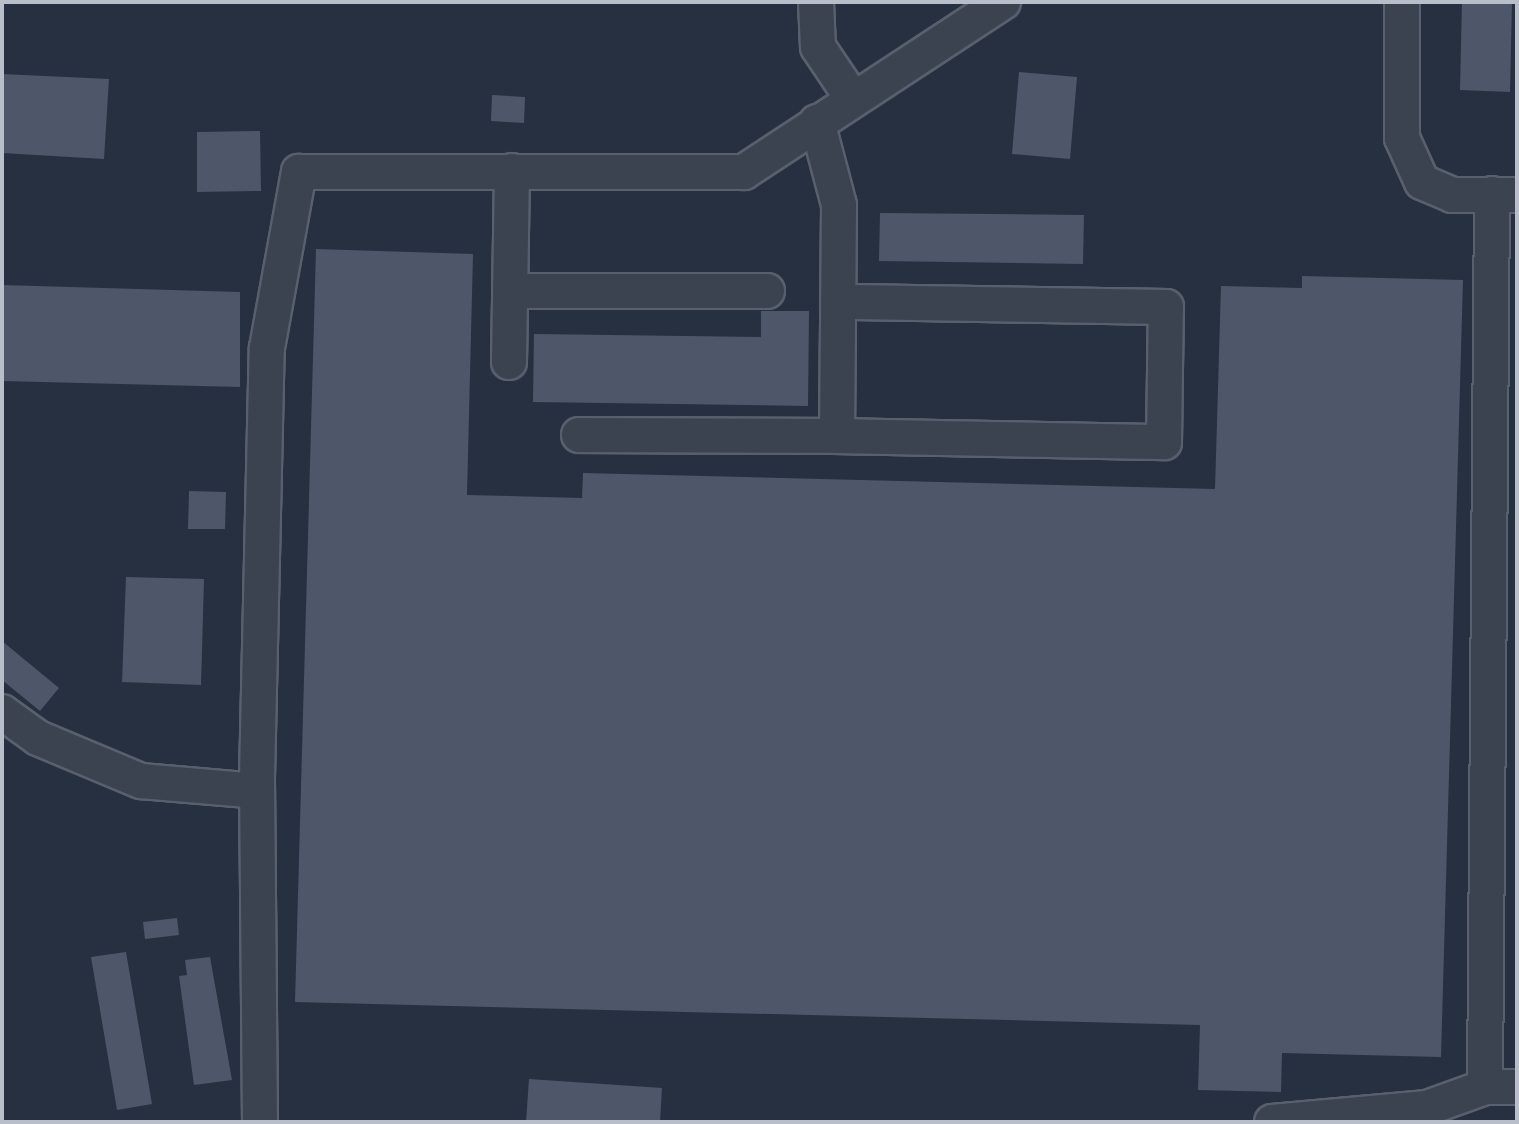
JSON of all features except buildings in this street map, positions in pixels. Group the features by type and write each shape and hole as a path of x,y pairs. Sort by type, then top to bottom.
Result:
{"street":[{"path":"816,2 818,47 853,99"},
{"path":"260,1122 257,791 267,348 299,172 744,172 1003,2"},
{"path":"1272,1122 1427,1108 1501,1087 1505,194 1452,195 1422,182 1402,138 1402,2"},
{"path":"817,122 839,205 837,436"},
{"path":"509,362 512,171"},
{"path":"510,291 767,291"},
{"path":"579,435 1164,442 1166,307 838,302"},
{"path":"2,712 38,738 141,781 257,791"}]}
